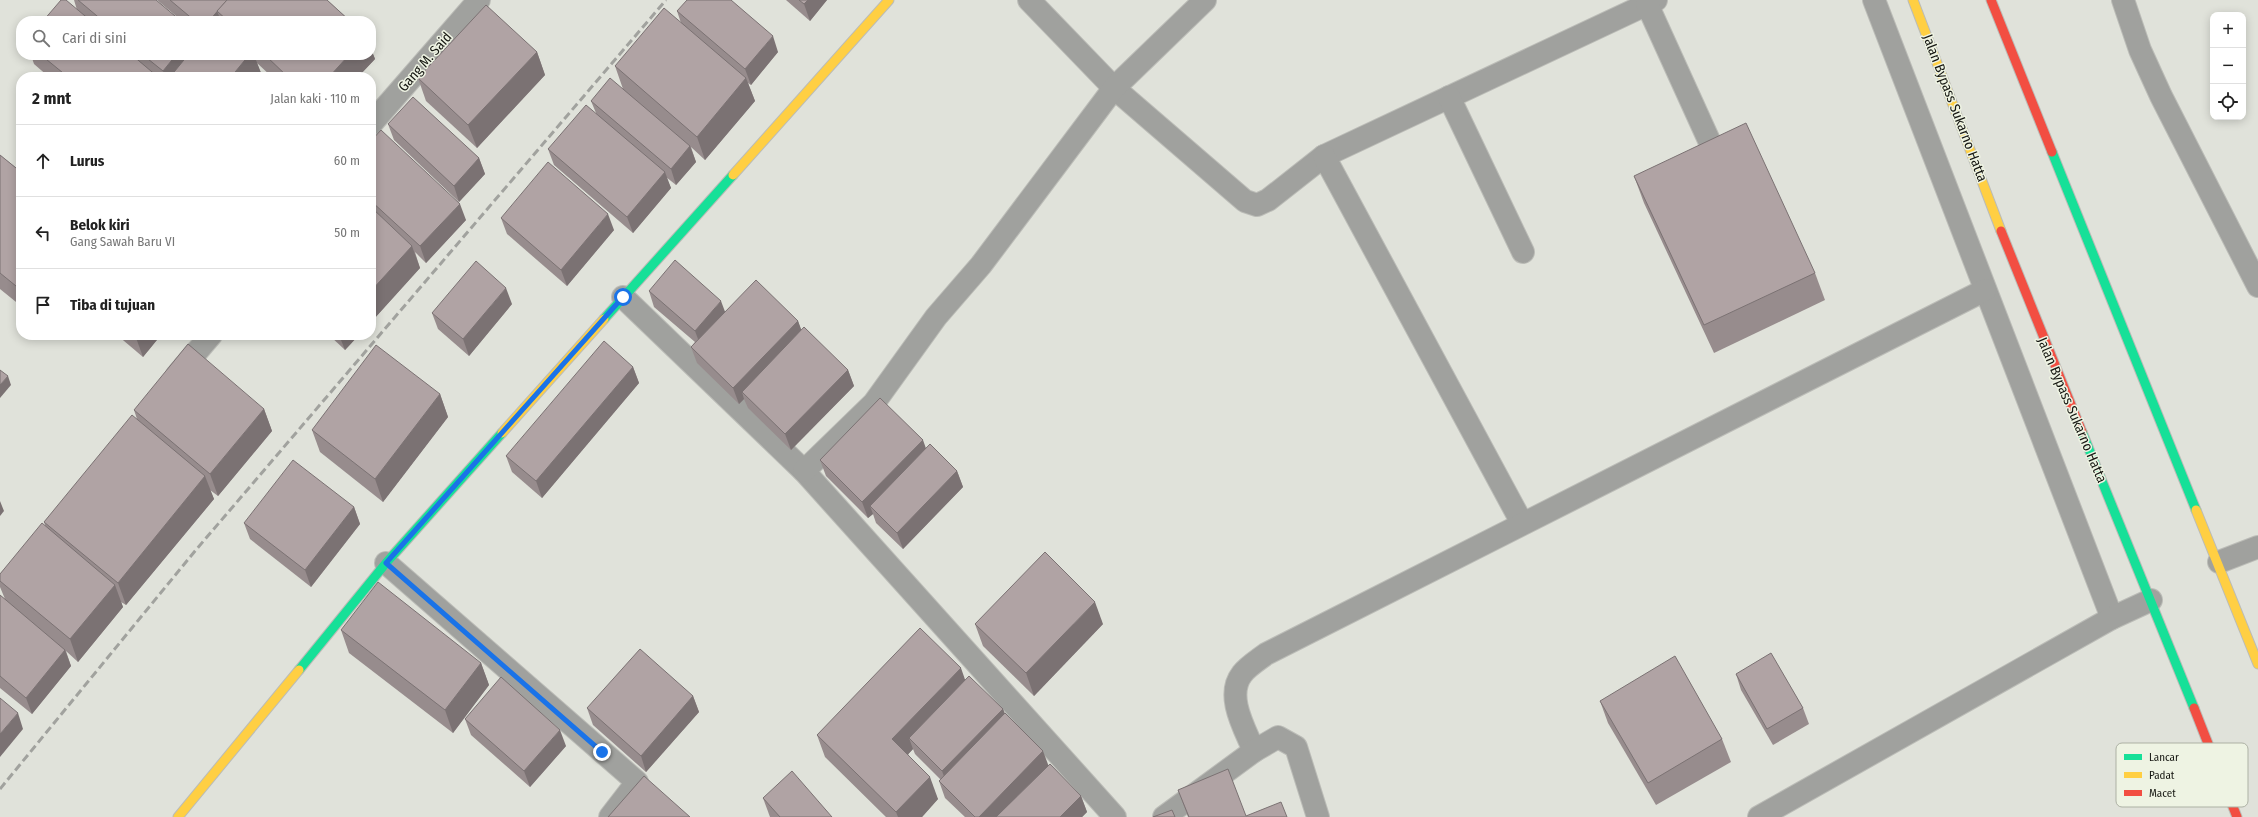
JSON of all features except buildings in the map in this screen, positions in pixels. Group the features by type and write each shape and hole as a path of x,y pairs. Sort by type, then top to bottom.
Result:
{"main road":[{"path":"178,817 386,563 889,0"},
{"name":"Jalan Bypass Sukarno Hatta","path":"1913,0 2031,309 2208,743"},
{"path":"1991,0 2257,660"},
{"name":"Jalan Bypass Sukarno Hatta","path":"2234,807 2238,817"}],"street":[{"name":"Gang M. Said","path":"376,118 479,0"},
{"path":"1029,0 1114,88 1245,201 1257,205 1268,200 1324,156 1651,2 1712,146"},
{"path":"804,471 874,403 936,317 981,265 1114,88 1204,0"},
{"path":"1874,0 2112,618"},
{"path":"2123,0 2140,50 2152,76 2253,266 2258,286"},
{"path":"1449,97 1523,252"},
{"path":"1324,156 1522,523"},
{"path":"1254,751 1237,710 1235,689 1242,674 1266,654 1522,523 1985,290"},
{"path":"623,297 804,471 1115,817"},
{"path":"165,390 207,340"},
{"path":"2218,562 2258,547"},
{"path":"386,563 654,797"},
{"path":"1759,817 2112,618 2151,600"},
{"path":"1164,817 1254,751 1278,737 1296,747 1318,817"},
{"path":"610,817 637,782"}],"railway":[{"path":"376,339 666,0"},
{"path":"0,789 195,551 375,340"}],"traffic: fast":[{"path":"2052,152 2196,510"},
{"path":"604,319 733,175"},
{"path":"2082,432 2194,708"},
{"path":"299,670 386,563 502,433"}],"traffic: slow":[{"path":"733,175 889,0"},
{"path":"1913,0 2001,231"},
{"path":"502,433 604,319"},
{"path":"2196,510 2258,664"},
{"path":"178,817 299,670"}],"traffic: jam":[{"path":"1991,0 2052,152"},
{"path":"2001,231 2082,432"},
{"path":"2194,708 2208,743"},
{"path":"2233,807 2237,817"}],"route":[{"path":"602,752 386,563 623,297"}]}
